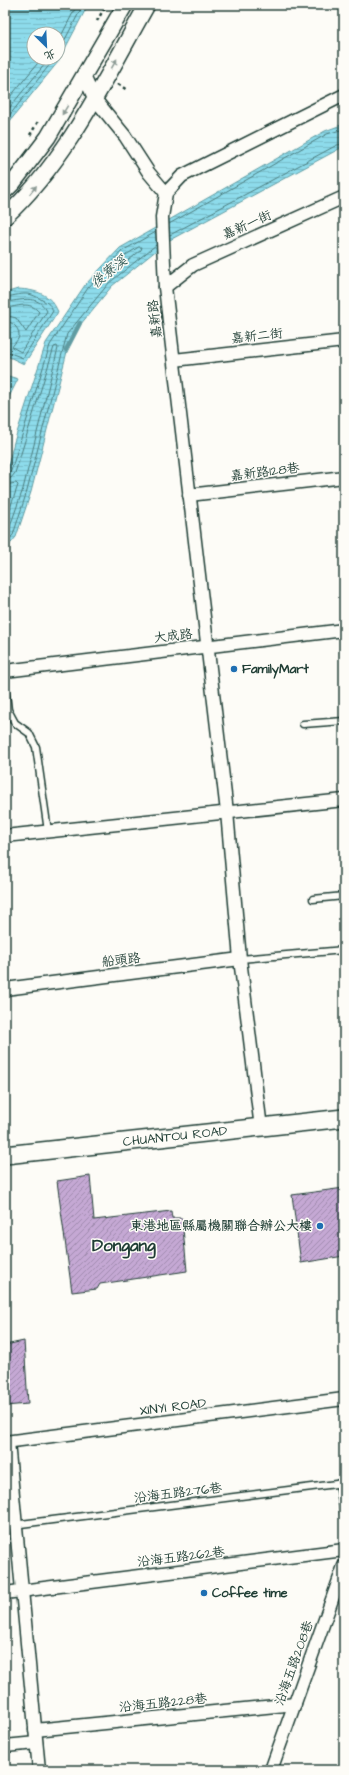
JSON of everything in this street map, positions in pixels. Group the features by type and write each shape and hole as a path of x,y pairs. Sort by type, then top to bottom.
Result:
{"main road":[{"name":"CHUANTOU ROAD","path":"5,1155 344,1118"}],"street":[{"path":"5,190 13,183 48,137 125,5"},
{"path":"5,217 27,196 66,147 147,5"},
{"path":"84,76 94,98 125,136 149,173 166,193 182,176 344,95"},
{"name":"嘉新路","path":"166,193 162,217 165,287 207,646"},
{"name":"嘉新一街","path":"165,287 193,264 344,196"},
{"name":"嘉新二街","path":"174,360 344,341"},
{"name":"嘉新路128巷","path":"189,495 344,477"},
{"name":"大成路","path":"5,671 344,630"},
{"path":"207,646 226,812 240,959 261,1128"},
{"path":"5,836 344,800"},
{"name":"船頭路","path":"5,989 240,959"},
{"name":"XINYI ROAD","path":"6,1442 344,1399"},
{"path":"6,1442 10,1525 21,1591 39,1770"},
{"name":"沿海五路262巷","path":"5,1593 344,1550"},
{"name":"沿海五路208巷","path":"271,1770 344,1566"},
{"name":"沿海五路228巷","path":"35,1730 295,1704"},
{"path":"5,1746 36,1743"}],"lane":[{"path":"5,686 8,710 15,723 30,732 36,747 48,831"},
{"path":"303,724 344,721"},
{"path":"313,900 344,896"},
{"path":"240,959 344,950"},
{"path":"341,1483 344,1515"},
{"name":"沿海五路276巷","path":"10,1525 341,1483"}],"water":[{"path":"5,5 88,5 66,47 66,26 26,26 26,66 55,66 5,127"},
{"path":"344,124 344,148 339,149 168,241 112,286 71,336 31,492 16,537 5,550 5,477 14,442 46,343 85,285 120,248 325,131"},
{"path":"18,289 31,290 42,294 51,301 58,312 24,364 5,355 5,340 10,335 5,327 5,293"},
{"path":"5,375 18,379 5,405"}],"building":[{"path":"90,1176 94,1220 171,1211 172,1218 182,1218 187,1271 100,1284 97,1289 72,1292 57,1181"},
{"name":"東港地區縣屬機關聯合辦公大樓","path":"344,1188 344,1256 301,1263 292,1195"},
{"path":"24,1341 28,1404 5,1406 5,1345"}],"waterway":[{"name":"後寮溪","path":"66,350 80,323"}],"place":[{"name":"FamilyMart","path":"234,669"},
{"name":"東港地區縣屬機關聯合辦公大樓","path":"320,1226"},
{"name":"Coffee time","path":"204,1593"}],"district":[{"name":"Dongang","path":"124,1246"}]}
